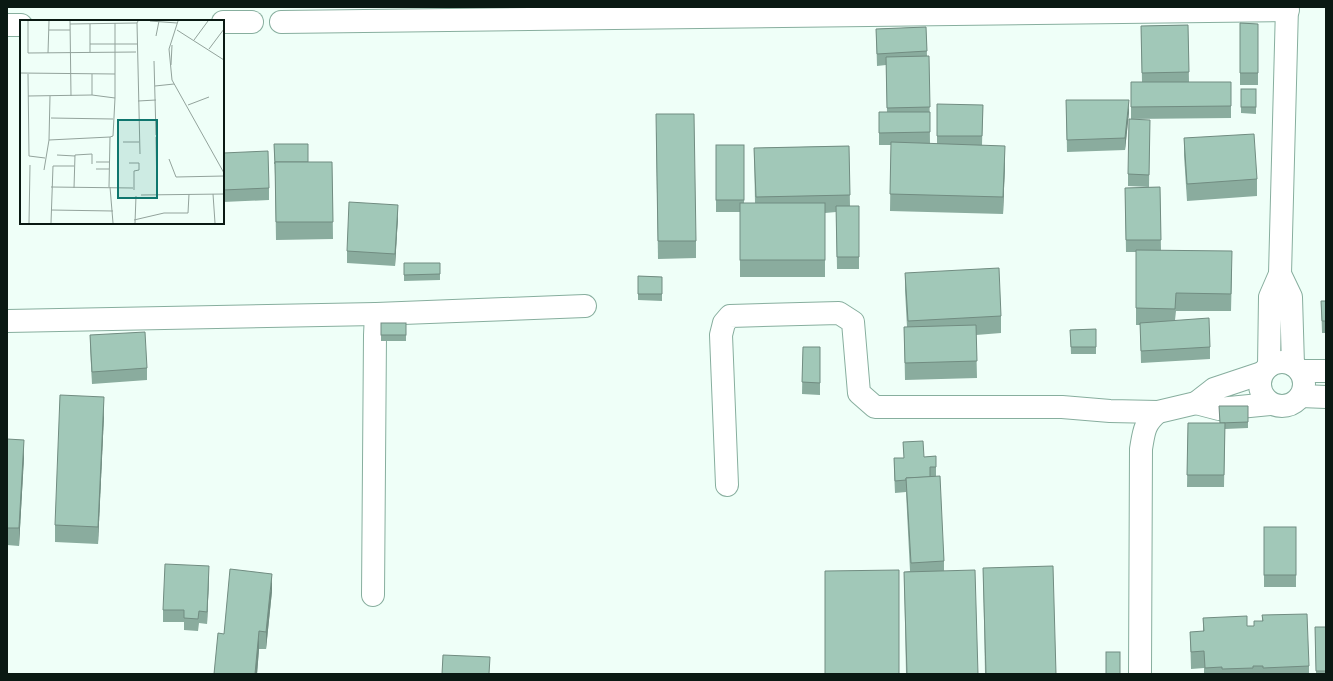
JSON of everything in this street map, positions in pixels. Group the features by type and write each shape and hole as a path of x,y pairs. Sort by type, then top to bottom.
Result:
{"street":[{"path":"282,22 1288,9 1280,274 1270,297 1266,369 1259,381 1260,390 1264,398 1270,404"},
{"path":"224,22 252,22"},
{"path":"7,25 20,25"},
{"path":"1196,403 1219,409 1270,404 1279,407 1295,403 1301,396 1304,388 1304,379 1297,368 1291,297 1280,274"},
{"path":"7,321 376,314 585,306"},
{"path":"727,485 721,335 724,323 730,316 839,313 847,317 853,322 859,393 875,407 1062,407 1158,412 1196,403 1214,389 1266,369 1276,362 1285,362 1297,368 1326,371"},
{"path":"373,595 374,335 376,314"},
{"path":"1301,396 1326,397"},
{"path":"1140,674 1141,449 1144,430 1148,420 1158,412"}],"building":[{"path":"1240,23 1258,24 1258,73 1240,73"},
{"path":"1188,25 1189,72 1142,73 1141,26"},
{"path":"926,27 927,51 877,54 876,29"},
{"path":"929,56 930,107 887,108 886,57"},
{"path":"1131,82 1231,82 1231,106 1131,107"},
{"path":"1241,89 1256,89 1256,107 1241,107"},
{"path":"1066,100 1129,100 1125,138 1067,140"},
{"path":"937,104 983,105 982,136 937,136"},
{"path":"879,112 930,112 930,132 879,133"},
{"path":"656,114 694,114 696,241 658,241"},
{"path":"1129,119 1150,120 1149,175 1128,174"},
{"path":"1254,134 1257,179 1187,184 1184,138"},
{"path":"891,142 1005,146 1003,197 890,194"},
{"path":"274,144 308,144 308,162 275,162 275,164"},
{"path":"716,145 744,145 744,200 716,200"},
{"path":"849,146 850,195 756,197 754,148"},
{"path":"268,151 269,188 224,190 224,153"},
{"path":"275,162 332,162 333,222 276,222"},
{"path":"1160,187 1161,240 1126,240 1125,188"},
{"path":"349,202 398,205 395,254 347,251"},
{"path":"740,203 825,203 825,260 740,260"},
{"path":"836,206 859,206 859,257 837,257"},
{"path":"1136,250 1232,251 1231,294 1176,293 1175,309 1136,308"},
{"path":"404,263 440,263 440,274 404,275"},
{"path":"999,268 1001,316 908,321 905,273"},
{"path":"638,276 662,277 662,294 638,294"},
{"path":"1321,301 1326,301 1326,321 1322,321"},
{"path":"1209,318 1210,347 1141,351 1140,323"},
{"path":"381,323 406,323 406,335 381,335"},
{"path":"976,325 977,361 905,363 904,327"},
{"path":"1096,329 1096,347 1071,347 1070,330"},
{"path":"145,332 147,368 92,372 90,335"},
{"path":"803,347 820,347 820,383 802,382"},
{"path":"60,395 104,397 98,527 55,525"},
{"path":"1219,406 1248,406 1248,422 1220,423"},
{"path":"1188,423 1225,423 1224,475 1187,475"},
{"path":"7,439 24,440 19,528 7,528"},
{"path":"923,441 924,457 936,456 936,467 930,467 930,477 906,478 906,480 895,481 894,458 904,458 903,442"},
{"path":"940,476 944,561 911,563 906,478"},
{"path":"1264,527 1296,527 1296,575 1264,575"},
{"path":"165,564 209,566 207,612 199,611 198,619 184,618 184,610 163,610"},
{"path":"1053,566 1056,674 986,674 983,568"},
{"path":"230,569 272,574 266,632 259,631 255,674 214,674 218,633 224,634"},
{"path":"899,570 899,674 825,674 825,571"},
{"path":"975,570 978,674 907,674 904,572"},
{"path":"1307,614 1309,666 1263,668 1263,666 1253,666 1253,668 1222,669 1222,667 1205,668 1204,651 1191,652 1190,632 1204,631 1203,618 1247,616 1247,626 1254,626 1254,621 1263,621 1262,615"},
{"path":"1315,627 1326,627 1326,671 1316,671"},
{"path":"1106,652 1120,652 1120,674 1106,674"},
{"path":"443,655 490,657 489,674 442,674"}]}
